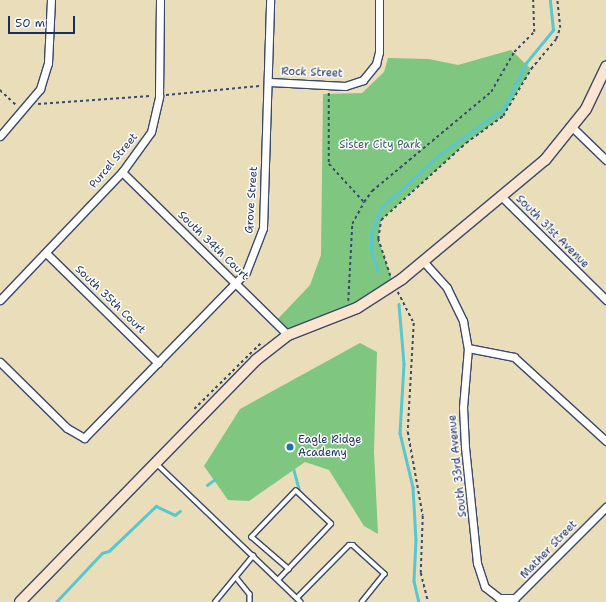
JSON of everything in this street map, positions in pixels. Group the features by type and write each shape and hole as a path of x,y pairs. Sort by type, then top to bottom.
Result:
{"street":[{"path":"0,136 28,108 40,89 48,63 51,0"},
{"name":"Purcel Street","path":"0,300 122,172 151,132 159,96 160,0"},
{"name":"Grove Street","path":"0,362 67,428 84,438 236,283 254,258 263,228 270,82 270,0"},
{"name":"Rock Street","path":"270,82 329,85 355,83 370,74 376,64 379,0"},
{"path":"20,602 256,360 288,336 357,308 402,279 544,160 573,128 593,97 606,67"},
{"path":"573,128 606,160"},
{"name":"South 34th Court","path":"122,172 288,336"},
{"name":"South 31st Avenue","path":"501,196 606,300"},
{"name":"South 35th Court","path":"46,253 158,363"},
{"name":"South 33rd Avenue","path":"423,261 453,297 463,321 468,348 462,419 477,563 485,586 503,599"},
{"path":"468,348 514,357 606,441"},
{"name":"Mather Street","path":"503,599 521,594 606,507"}],"lane":[{"path":"155,462 301,602"},
{"path":"278,580 289,569 331,524 296,492 252,536 289,569"},
{"path":"298,598 349,545 354,545 385,574 362,602"},
{"path":"215,602 253,556"},
{"path":"236,577 250,594 250,602"}],"path":[{"path":"348,303 352,224 364,202 372,191 491,92 514,52 534,32 533,0"},
{"path":"0,90 18,107 28,108 44,102 159,96 260,86 270,82"},
{"path":"329,85 329,164 364,202"}],"green space":[{"name":"Sister City Park","path":"511,50 531,69 503,116 466,143 381,220 378,239 394,285 357,308 288,335 275,322 310,285 321,255 323,94 362,93 384,72 388,58 429,59 458,65"},
{"path":"360,343 377,352 374,452 378,534 364,526 329,470 305,462 249,501 228,500 204,466 240,409"}],"waterway":[{"path":"378,272 371,251 371,234 381,208 438,156 504,108 526,63 553,30 550,0"},
{"path":"399,304 404,364 400,433 413,487 416,540 414,581 419,602"},
{"path":"294,470 299,489"},
{"path":"207,485 214,480"},
{"path":"56,602 102,553 109,551 156,506 175,515 180,511"}],"place":[{"name":"Eagle Ridge Academy","path":"290,447"}]}
